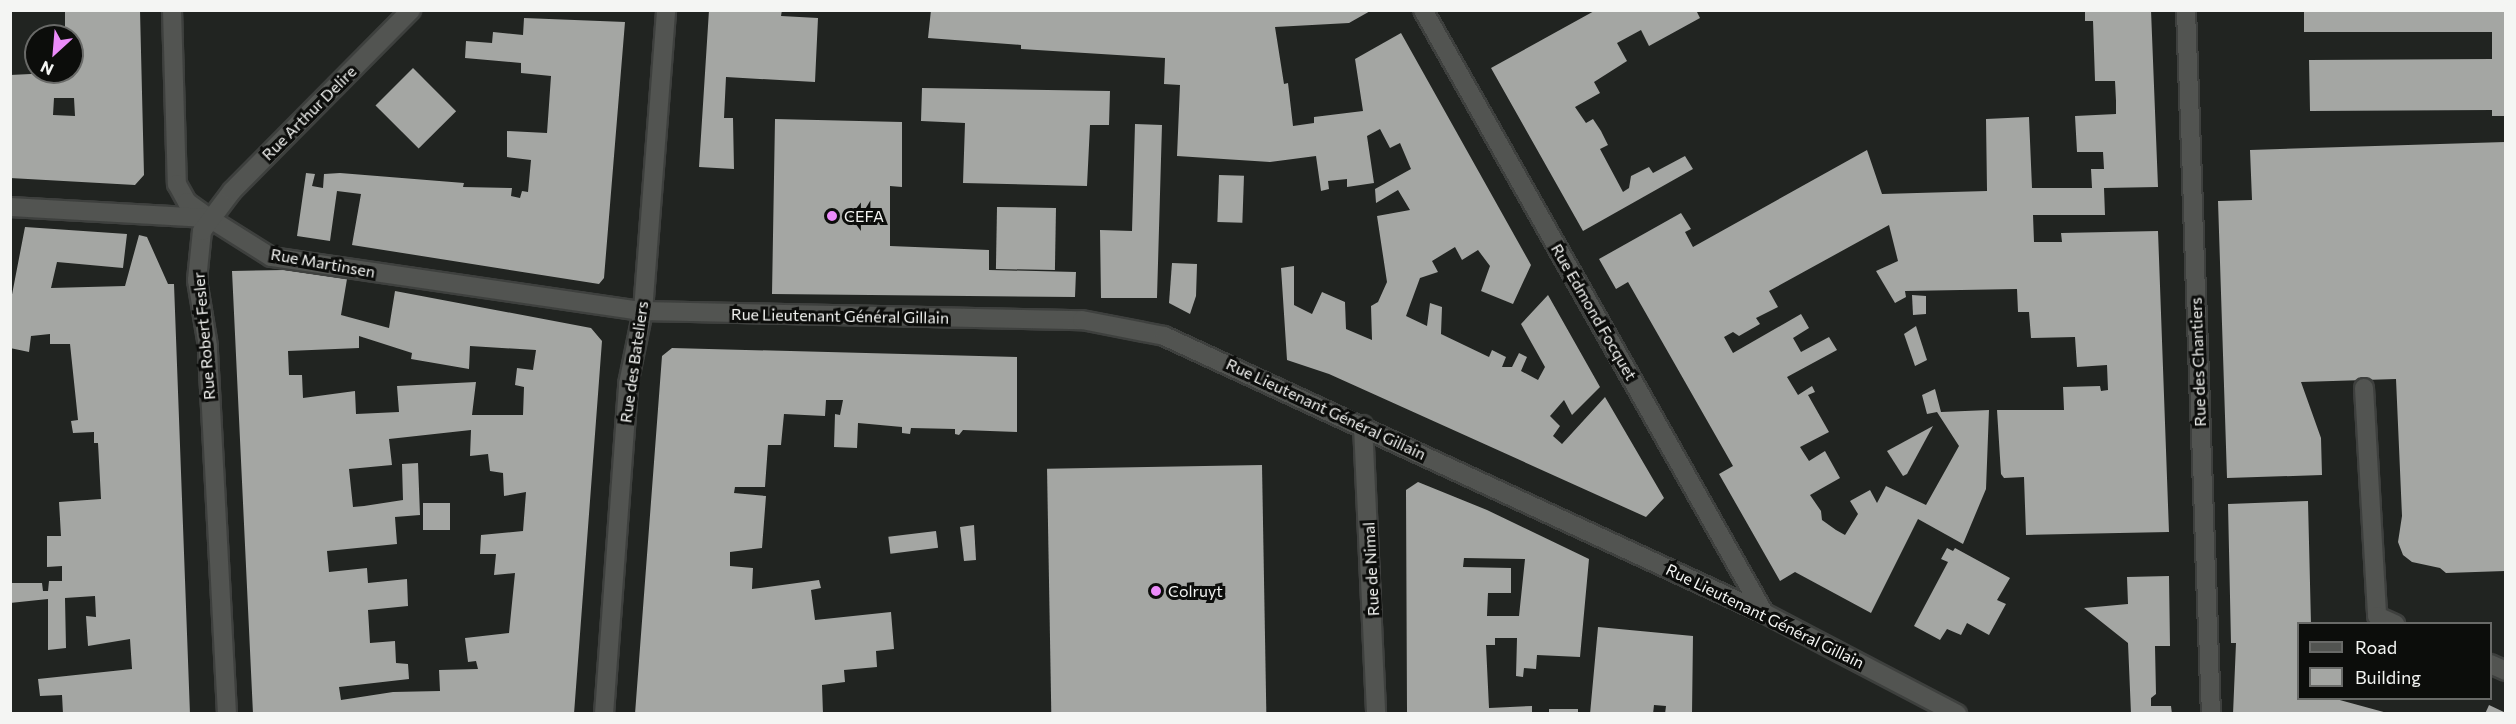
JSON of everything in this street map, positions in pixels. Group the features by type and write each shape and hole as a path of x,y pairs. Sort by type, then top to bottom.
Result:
{"street":[{"path":"172,10 177,184 187,202 209,218"},
{"name":"Rue Arthur Delire","path":"209,218 411,10"},
{"name":"Rue des Bateliers","path":"604,714 628,384 643,311 666,10"},
{"name":"Rue Edmond Focquet","path":"1424,10 1764,613"},
{"name":"Rue des Chantiers","path":"2186,10 2211,714"},
{"name":"Rue Martinsen","path":"10,207 209,218 271,257 643,311"},
{"name":"Rue Robert Fesler","path":"209,218 199,243 197,280 208,346 227,714"},
{"name":"Rue Lieutenant Général Gillain","path":"643,311 1112,323 1164,336 1363,425 1764,613 1957,714"},
{"path":"2364,388 2376,616 2390,622"},
{"name":"Rue de Nimal","path":"1363,425 1376,714"}],"building":[{"path":"65,10 140,10 144,175 135,185 10,178 10,75 24,74 24,84 84,84 84,24 65,24","holes":["54,98 74,98 75,116 53,115"]},
{"path":"709,10 782,10 781,16 818,18 815,82 726,77 724,118 733,118 734,169 699,167"},
{"path":"931,10 1372,10 1349,23 1275,27 1284,84 1288,83 1293,126 1314,123 1314,117 1363,111 1355,59 1401,33 1531,265 1513,304 1481,291 1490,266 1478,250 1462,260 1455,247 1432,261 1438,272 1420,278 1406,316 1427,326 1430,303 1442,307 1441,334 1489,357 1492,350 1506,357 1502,367 1512,367 1519,353 1527,357 1521,371 1538,380 1545,367 1521,324 1548,295 1600,387 1572,415 1564,400 1550,416 1560,426 1553,436 1562,444 1605,397 1664,498 1646,517 1329,374 1287,360 1281,268 1294,266 1294,305 1312,314 1322,292 1345,302 1346,329 1372,340 1371,306 1378,302 1387,282 1377,216 1410,210 1398,190 1376,203 1375,189 1411,169 1400,143 1390,148 1380,129 1367,136 1374,183 1347,187 1347,179 1328,181 1329,189 1321,191 1316,156 1270,162 1177,156 1180,85 1164,84 1165,58 1021,49 1021,45 928,38"},
{"path":"1596,10 1696,10 1700,18 1649,46 1641,30 1617,43 1627,61 1594,82 1600,93 1575,107 1586,123 1593,119 1601,131 1608,145 1600,149 1623,192 1629,188 1631,176 1649,167 1653,173 1685,156 1693,169 1583,231 1491,68"},
{"path":"2085,10 2151,10 2158,187 2104,188 2105,215 2033,215 2034,242 2062,242 2061,233 2158,231 2169,532 2026,535 2024,477 2004,478 2001,474 1997,410 2064,410 2063,387 2100,386 2101,391 2108,390 2107,365 2077,367 2075,337 2031,338 2029,312 2018,312 2017,289 1905,291 1906,297 1895,303 1876,271 1898,261 1889,225 1769,291 1778,307 1756,318 1760,324 1739,336 1733,332 1724,337 1733,353 1801,314 1809,328 1793,338 1801,352 1829,337 1837,350 1787,377 1798,395 1812,386 1815,392 1808,395 1829,432 1800,447 1809,461 1825,451 1840,478 1810,495 1821,511 1822,520 1836,530 1845,535 1858,514 1850,501 1870,490 1877,503 1886,486 1926,505 1959,446 1937,412 1927,414 1922,395 1935,389 1941,412 1989,410 1986,489 1963,544 1918,519 1871,613 1795,572 1780,581 1719,474 1733,466 1628,282 1616,289 1599,259 1681,213 1691,229 1685,232 1693,247 1867,150 1882,194 1987,191 1986,119 2029,117 2032,188 2092,188 2091,169 2104,169 2103,152 2077,152 2075,116 2116,114 2116,101 2115,81 2095,81 2093,21 2085,21"},
{"path":"2304,10 2505,10 2505,116 2492,116 2492,110 2310,111 2309,60 2492,59 2492,32 2304,32"},
{"path":"524,18 625,22 604,278 599,284 352,245 361,194 337,191 330,241 297,236 306,173 315,174 312,186 323,188 324,174 340,173 464,183 463,187 512,188 511,196 520,198 522,191 528,192 531,160 507,157 507,131 547,133 551,76 521,73 521,63 465,58 466,41 492,43 493,32 523,35"},
{"path":"413,68 456,111 419,149 376,105"},
{"path":"922,88 1110,91 1109,125 1090,125 1087,186 963,183 965,123 921,121"},
{"name":"CEFA","path":"775,119 902,122 902,187 890,186 890,246 989,250 989,270 1076,272 1075,297 772,294"},
{"path":"1135,124 1162,125 1157,298 1101,298 1100,230 1132,231"},
{"path":"2505,142 2505,571 2446,573 2440,568 2412,562 2403,555 2398,542 2402,516 2396,379 2301,382 2321,438 2322,475 2227,478 2218,201 2252,200 2250,150"},
{"path":"1219,175 1244,176 1242,223 1217,222"},
{"path":"997,207 1056,208 1055,270 996,269"},
{"path":"25,227 127,234 123,268 57,262 51,288 125,286 139,235 147,237 168,284 174,284 190,714 63,714 62,695 40,696 38,679 132,669 130,639 88,646 86,616 96,617 95,596 65,598 66,648 48,650 48,599 10,603 10,583 42,583 43,591 48,591 49,581 62,581 62,566 47,567 47,536 61,536 59,502 101,499 98,443 94,443 94,432 73,433 71,421 78,420 70,344 50,344 50,334 31,336 29,352 10,348 10,305"},
{"path":"1172,263 1197,264 1196,296 1190,314 1169,303"},
{"path":"285,270 347,279 341,315 389,328 395,291 591,328 602,341 574,714 253,714 232,271","holes":["359,336 412,353 411,359 469,369 470,346 536,350 533,370 517,368 515,385 524,387 523,415 472,415 476,382 397,386 399,412 356,414 355,391 303,398 302,375 289,375 288,351 359,348","471,430 470,456 488,454 490,471 503,473 504,496 526,492 523,531 481,535 480,554 496,554 494,575 515,573 509,633 465,638 468,662 476,661 478,669 439,670 440,691 393,692 341,700 339,687 409,679 408,664 396,663 395,641 370,643 368,610 408,606 407,579 368,583 367,568 329,572 327,551 397,544 395,517 420,515 418,463 402,464 403,500 353,507 349,469 392,465 389,439"]},
{"path":"1912,295 1926,296 1926,314 1913,315"},
{"path":"1916,326 1927,360 1915,366 1904,334"},
{"path":"672,348 1017,357 1017,432 963,430 959,435 955,434 955,429 911,428 910,434 902,433 902,427 858,423 857,448 834,447 835,414 840,415 843,400 826,400 825,416 784,414 781,445 768,445 765,487 735,487 734,493 766,496 762,548 730,552 730,566 753,568 752,589 819,580 821,588 811,590 815,620 891,612 894,649 876,651 877,667 844,670 845,682 822,685 823,714 635,714 662,356"},
{"path":"1933,426 1907,474 1903,476 1887,451"},
{"name":"Colruyt","path":"1262,465 1266,714 1051,714 1047,469"},
{"path":"1418,482 1487,510 1589,559 1580,657 1537,655 1536,669 1524,668 1523,677 1516,676 1517,638 1495,638 1495,645 1486,645 1489,708 1532,706 1532,714 1407,714 1406,490","holes":["1464,558 1525,559 1519,616 1487,616 1488,593 1511,593 1511,568 1463,567"]},
{"path":"2308,501 2311,622 2297,622 2297,700 2340,700 2391,714 2233,714 2236,643 2231,643 2228,504"},
{"path":"423,503 450,503 450,530 423,530"},
{"path":"974,525 976,560 964,561 960,527"},
{"path":"936,531 938,548 890,554 888,537"},
{"path":"1947,548 1953,551 1955,548 2010,578 1997,600 2006,604 1989,635 1967,623 1961,635 1947,629 1940,640 1914,626 1948,562 1941,559"},
{"path":"2169,576 2170,646 2155,646 2156,694 2151,698 2151,706 2171,706 2172,714 2131,714 2128,643 2084,608 2128,604 2127,577"},
{"path":"1598,627 1693,636 1692,714 1665,714 1666,706 1654,705 1653,714 1590,714"},
{"path":"2489,705 2506,713 2506,714 2485,714"},
{"path":"1549,709 1578,709 1578,714 1549,714"}],"place":[{"name":"CEFA","path":"832,216"},
{"name":"Colruyt","path":"1156,591"}]}
